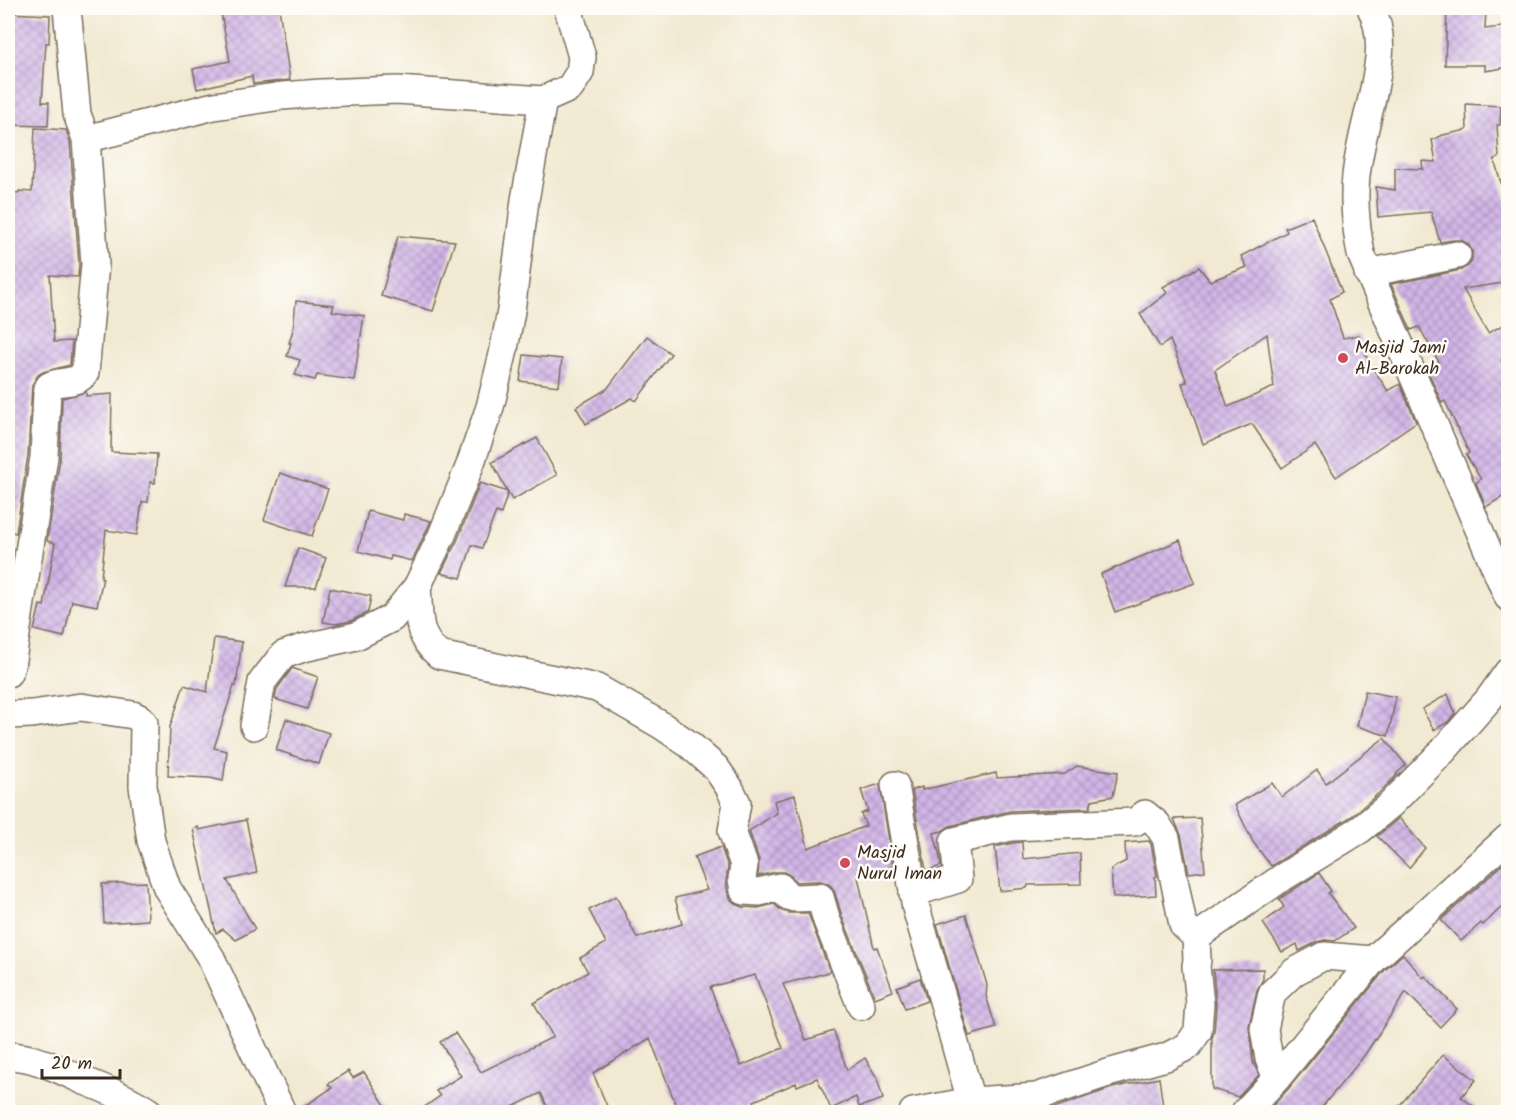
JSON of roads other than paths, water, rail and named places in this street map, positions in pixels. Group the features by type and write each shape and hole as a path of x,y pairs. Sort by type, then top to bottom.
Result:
{"street":[{"path":"8,673 11,666 44,457 47,391 54,383 82,378 85,372 96,264 86,139 77,114 67,8"},
{"path":"86,139 214,106 282,96 397,90 543,100 570,88 580,72 582,57 568,8"},
{"path":"1371,8 1375,15 1380,40 1379,62 1356,173 1354,201 1356,230 1361,254 1509,597"},
{"path":"254,726 262,682 283,655 356,636 392,618 417,587 442,535 490,407 503,354 511,311 525,200 543,100"},
{"path":"1368,273 1457,255"},
{"path":"417,587 419,622 425,640 439,654 597,688 661,725 690,745 716,768 737,803 732,831 744,865 742,879 744,891 759,892 780,887 788,896 794,898 820,897 827,921 861,1006"},
{"path":"1196,937 1280,879 1361,829 1391,804 1474,716 1509,672"},
{"path":"8,715 81,707 133,715 144,723 144,797 151,841 167,888 211,958 282,1113"},
{"path":"895,785 916,908 971,1101"},
{"path":"913,893 958,879 954,841 1011,827 1135,822 1145,814 1157,824 1166,838 1183,925 1196,937 1200,1004 1198,1031 1188,1046 1166,1057 1108,1073 1038,1105 971,1101 913,1113"},
{"path":"1245,1113 1277,1078 1373,960 1509,838"},
{"path":"1277,1078 1269,1059 1264,1029 1272,993 1294,972 1324,956 1373,960"},
{"path":"8,1056 26,1058 68,1073 132,1101 149,1113"}],"place":[{"name":"Masjid Jami Al-Barokah","path":"1343,358"},
{"name":"Masjid Nurul Iman","path":"845,863"}]}
